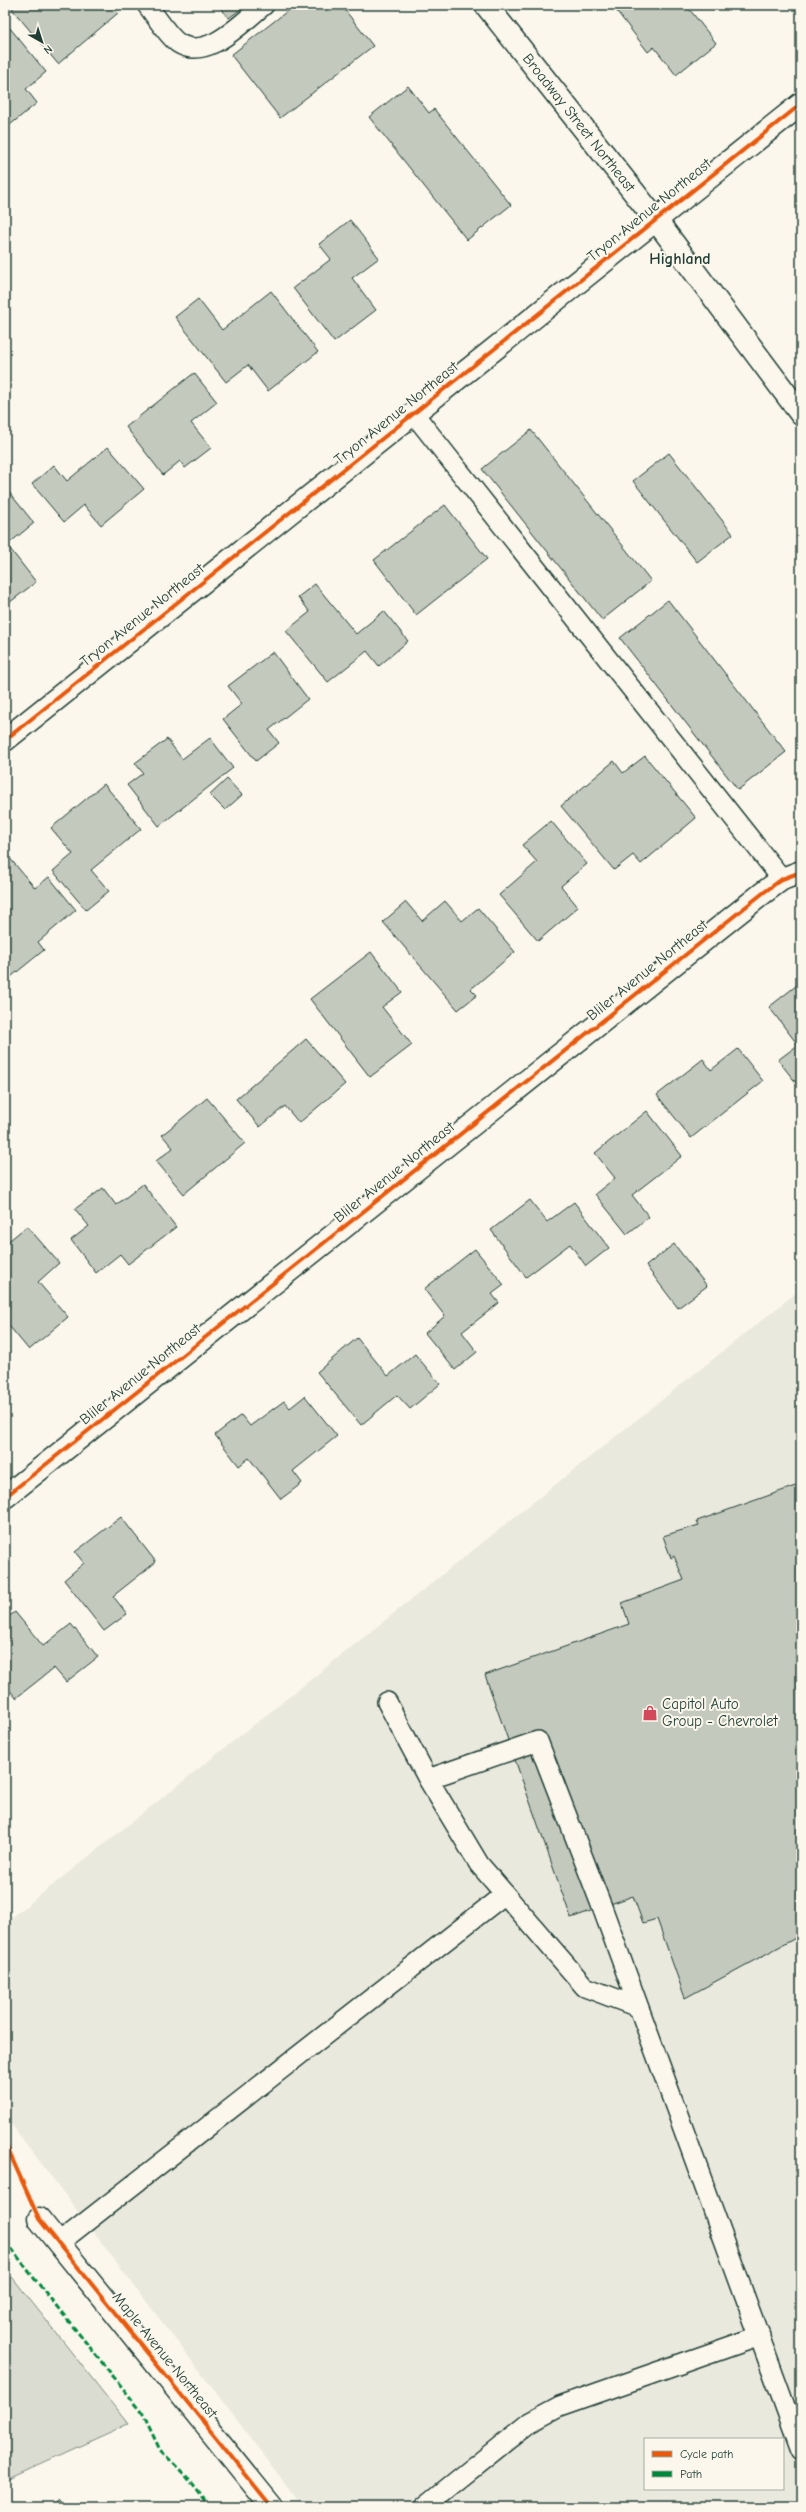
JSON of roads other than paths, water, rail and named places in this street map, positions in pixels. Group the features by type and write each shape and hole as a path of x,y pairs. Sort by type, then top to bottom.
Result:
{"street":[{"name":"Broadway Street Northeast","path":"486,5 656,220 801,414"},
{"name":"Tryon Avenue Northeast","path":"5,740 801,104"},
{"name":"Bliler Avenue Northeast","path":"5,1497 791,876"},
{"name":"Maple Avenue Northeast","path":"39,2219 272,2507"}],"lane":[{"path":"147,5 177,42 192,49 215,43 264,5"},
{"path":"414,414 791,876"},
{"path":"387,1702 428,1779 479,1864 585,1987 638,2007"},
{"path":"428,1779 538,1741 638,2007 801,2450"},
{"path":"59,2243 505,1894"},
{"path":"424,2507 530,2422 560,2406 760,2336"}],"place":[{"name":"Capitol Auto Group - Chevrolet","path":"650,1713"}],"district":[{"name":"Highland","path":"680,258"}]}
